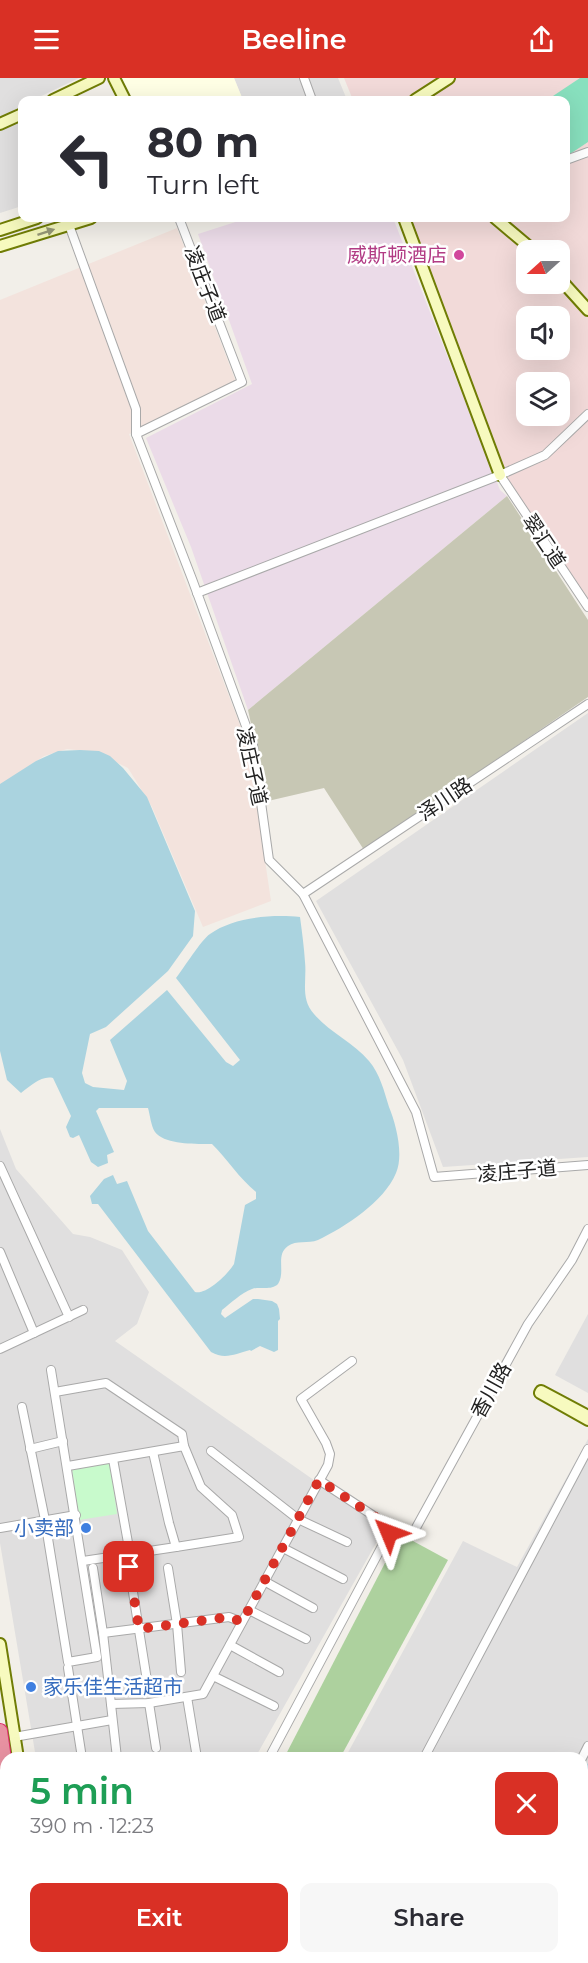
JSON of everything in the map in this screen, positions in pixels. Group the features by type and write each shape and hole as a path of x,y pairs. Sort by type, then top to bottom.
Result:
{"highway":[{"path":"0,1731 3,1752"}],"street":[{"path":"61,96 99,78"},
{"path":"114,78 123,96"},
{"path":"303,78 310,96"},
{"path":"420,96 449,78"},
{"path":"0,124 18,116"},
{"path":"570,159 588,152"},
{"path":"0,230 25,222"},
{"path":"0,246 78,222"},
{"name":"凌庄子道","path":"181,222 242,382 136,434 253,745 269,860 303,894 416,1112 434,1177 588,1165"},
{"path":"405,222 500,475"},
{"path":"500,222 521,240"},
{"path":"69,225 136,409 136,434"},
{"path":"570,290 588,310"},
{"path":"197,593 500,475 545,455 588,414"},
{"name":"翠汇道","path":"500,475 588,607"},
{"name":"泽川路","path":"303,894 588,704"},
{"path":"0,1166 69,1317"},
{"name":"香川路","path":"389,1533 412,1535 528,1324 572,1260 588,1229"},
{"path":"0,1252 34,1333"},
{"path":"0,1349 83,1310"},
{"path":"111,1704 149,1702 203,1694 328,1465 330,1454 326,1443 301,1399 352,1361"},
{"path":"22,1407 45,1520 68,1662 97,1657 51,1370"},
{"path":"55,1392 106,1383 182,1434 184,1446 201,1487 232,1515 239,1538 83,1561"},
{"path":"541,1392 588,1418"},
{"path":"30,1449 63,1441"},
{"path":"68,1466 184,1446"},
{"path":"427,1752 588,1449"},
{"path":"210,1451 298,1519 347,1542"},
{"path":"153,1452 176,1547"},
{"path":"113,1459 130,1554"},
{"path":"272,1752 389,1533 386,1524 319,1480"},
{"path":"0,1528 76,1515"},
{"path":"283,1548 343,1579"},
{"path":"129,1567 148,1687"},
{"path":"93,1568 103,1633 116,1752"},
{"path":"168,1568 177,1624 181,1672"},
{"path":"264,1581 313,1608"},
{"path":"249,1610 306,1639"},
{"path":"103,1633 229,1617 242,1622"},
{"path":"0,1644 17,1752"},
{"path":"230,1645 279,1672"},
{"path":"68,1668 81,1752"},
{"path":"213,1676 274,1706"},
{"path":"187,1697 196,1752"},
{"path":"149,1702 156,1748"},
{"path":"14,1737 111,1720"}],"shaded area":[{"path":"0,78 79,78 41,96 18,96 18,108 0,117"},
{"path":"122,78 234,78 241,96 131,96"},
{"path":"234,78 338,78 345,96 241,96"},
{"path":"344,78 588,78 588,607 504,483 401,222 570,222 570,96 351,96"},
{"path":"18,121 18,207 0,213 0,129"},
{"path":"236,222 395,222 500,490 507,496 248,710 191,547 146,438 252,384 198,234"},
{"path":"177,228 236,382 129,434 248,746 271,901 203,927 152,807 128,768 95,752 67,749 44,756 0,785 0,300"},
{"path":"507,496 588,620 588,697 364,850 324,788 268,801 248,710"},
{"path":"588,713 588,1157 443,1167 403,1060 316,901"},
{"path":"0,1129 16,1169 73,1234 90,1237 122,1250 149,1292 137,1324 115,1341 384,1529 258,1752 35,1752 0,1543"},
{"path":"588,1314 588,1393 555,1375"},
{"path":"588,1439 588,1752 348,1752 463,1541 517,1567"}],"green space":[{"path":"580,78 588,78 588,142 570,154 570,96 553,96"},
{"path":"110,1463 117,1514 79,1520 72,1469"},
{"path":"400,1534 448,1560 343,1752 287,1752"}],"water":[{"path":"58,751 99,751 110,756 147,797 195,911 193,936 168,971 106,1027 90,1034 82,1073 85,1083 93,1087 124,1090 127,1081 110,1040 167,990 226,1062 233,1066 240,1060 176,978 202,942 219,928 254,918 300,917 307,1002 320,1020 373,1066 392,1114 398,1140 398,1166 383,1194 363,1212 329,1235 318,1240 288,1246 282,1254 278,1284 248,1291 222,1310 221,1314 225,1318 253,1299 272,1301 277,1304 280,1319 278,1321 278,1350 274,1352 260,1346 251,1351 230,1356 221,1356 211,1352 98,1204 92,1204 90,1196 104,1179 113,1175 117,1184 127,1181 148,1231 195,1292 211,1287 234,1264 245,1205 256,1199 256,1192 212,1144 173,1142 160,1136 154,1130 148,1108 99,1108 96,1111 114,1152 107,1155 108,1163 98,1167 91,1162 79,1135 70,1137 66,1127 71,1116 53,1078 40,1080 21,1093 7,1080 0,1051 0,784 36,761"}],"place":[{"name":"威斯顿酒店","path":"459,255"},
{"name":"小卖部","path":"86,1528"},
{"name":"家乐佳生活超市","path":"31,1687"}],"route":[{"path":"129,1567 139,1629 229,1617 242,1622 319,1480 386,1524 389,1533"}]}
